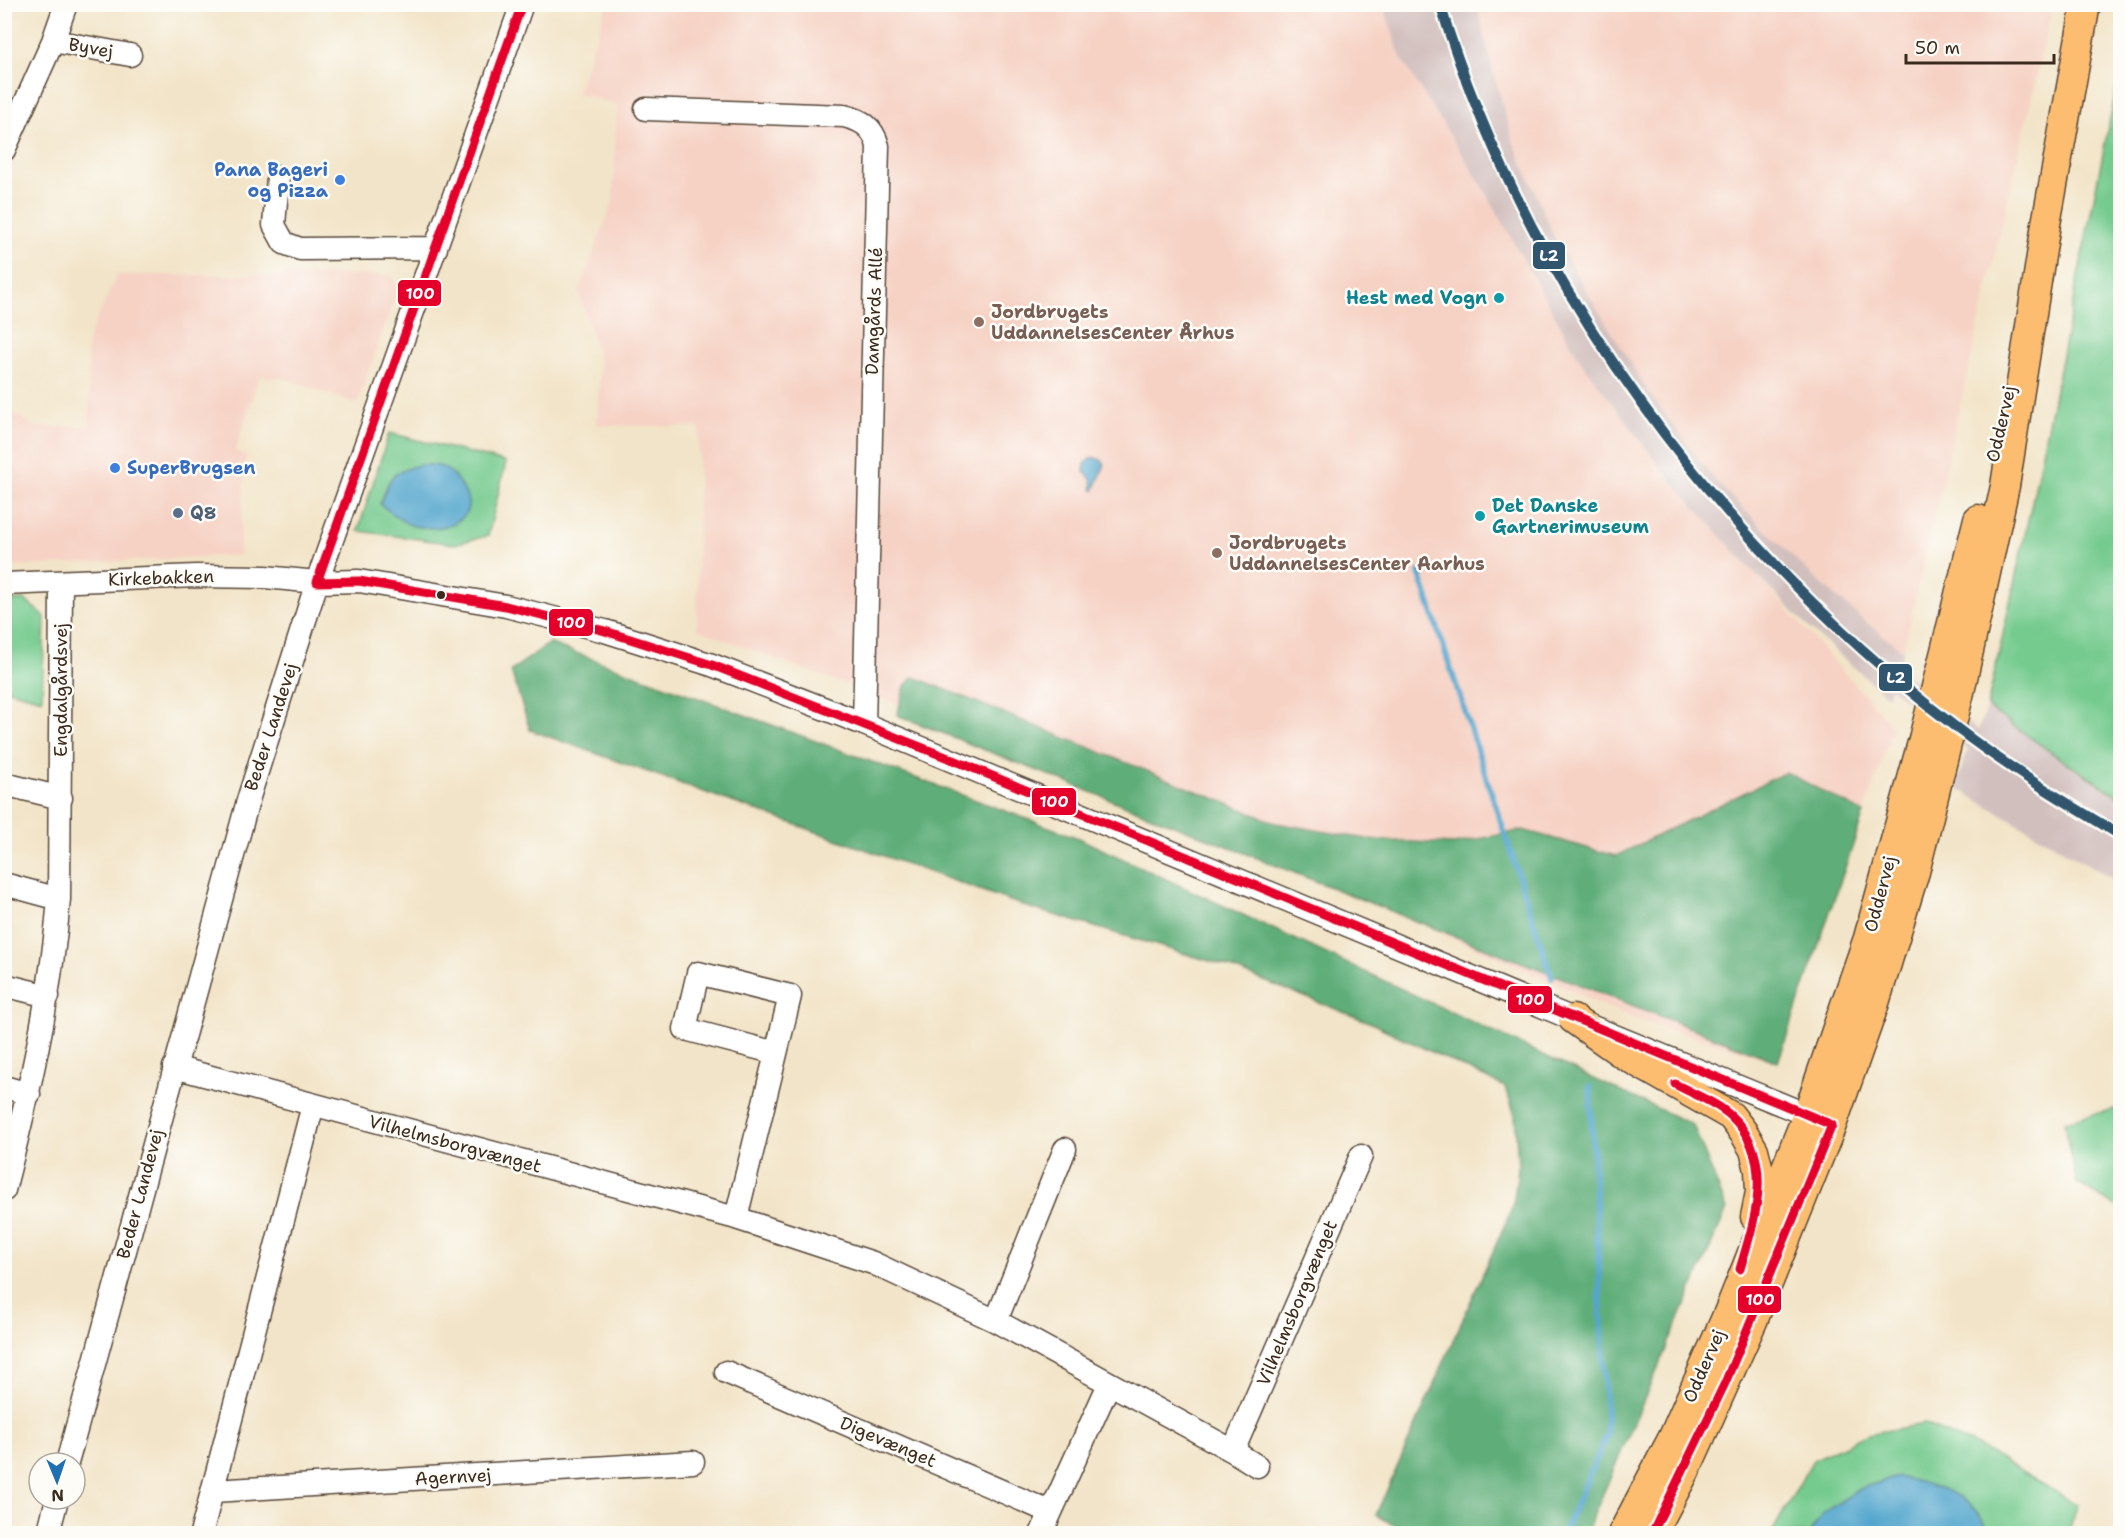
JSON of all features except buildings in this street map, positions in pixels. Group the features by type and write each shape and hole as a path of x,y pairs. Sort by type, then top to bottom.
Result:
{"main road":[{"name":"Oddervej","path":"1622,1533 1673,1437 1728,1313 1874,1006 1915,872 1960,692 2005,486 2046,225 2086,4"},
{"path":"1573,1019 1624,1055 1731,1116 1754,1150 1759,1170 1760,1192 1728,1313"},
{"name":"Oddervej","path":"1653,1533 1685,1472 1754,1321 1820,1120"}],"street":[{"name":"Byvej","path":"4,150 53,41 66,4"},
{"name":"Beder Landevej","path":"70,1451 249,797 317,582 522,4"},
{"name":"Byvej","path":"53,41 130,55"},
{"name":"Damgårds Allé","path":"646,109 844,116 857,119 868,126 875,135 878,146 864,724"},
{"path":"278,177 274,225 284,243 300,249 436,248"},
{"name":"Kirkebakken","path":"4,584 196,576 265,577 317,582"},
{"name":"Engdalgårdsvej","path":"4,1190 29,1094 55,952 59,899 61,798 61,582"},
{"path":"317,582 359,582 506,606 605,631 712,665 864,724 1820,1120"},
{"path":"4,784 61,798"},
{"path":"4,884 59,899"},
{"path":"736,1218 790,996 698,973 685,1029 776,1053"},
{"path":"4,985 48,996"},
{"name":"Vilhelmsborgvænget","path":"174,1067 736,1218 873,1263 996,1321 1257,1466"},
{"path":"4,1087 29,1094"},
{"path":"201,1533 313,1105"},
{"path":"996,1321 1065,1149"},
{"name":"Vilhelmsborgvænget","path":"1233,1451 1361,1156"},
{"name":"Digevænget","path":"726,1372 1050,1512"},
{"path":"1041,1533 1109,1384"},
{"name":"Agernvej","path":"213,1491 693,1462"},
{"path":"48,1533 54,1511"}],"shaded area":[{"name":"Jordbrugets UddannelsesCenter Aarhus","path":"607,5 1383,5 1401,58 1481,184 1580,360 1668,477 1893,727 1778,1062 1635,1019 1408,918 1234,848 896,704 697,629 699,427 597,425 600,364 579,291 613,201 617,105 577,93"},
{"path":"1383,5 1477,5 1512,138 1555,239 1647,390 1718,484 1814,577 1903,651 1899,669 1978,730 1987,707 2065,762 2120,797 2120,883 1955,787 1968,750 1891,688 1887,696 1810,629 1747,565 1668,477 1580,360 1481,184 1401,58"},
{"path":"1477,5 2053,5 1903,651 1814,577 1718,484 1647,390 1555,239 1512,138"},
{"path":"117,275 392,275 398,289 357,404 287,379 259,376 235,451 246,455 239,555 5,567 5,407 36,427 90,426 87,341"}],"green space":[{"path":"2120,70 2120,797 2065,762 1987,707 2032,502"},
{"path":"389,433 506,462 488,536 454,544 358,531"},
{"path":"25,600 45,617 42,699 5,689 5,601"},
{"path":"549,643 1076,837 1693,1125 1727,1209 1586,1533 1408,1533 1376,1515 1513,1206 1518,1168 1515,1115 1505,1087 1369,1022 1223,965 1027,907 530,730 511,671"},
{"path":"914,677 1276,823 1372,840 1454,844 1523,830 1616,856 1786,772 1864,813 1778,1062 897,715 905,686"},
{"path":"2115,1109 2120,1110 2120,1209 2077,1183 2064,1121"},
{"path":"1924,1424 1978,1446 2078,1505 2068,1533 1988,1533 1988,1526 1898,1477 1861,1488 1823,1513 1810,1533 1771,1534 1813,1460 1868,1434"}],"water":[{"path":"1093,457 1105,464 1094,491 1091,479 1084,472 1086,463"},
{"path":"419,465 440,466 456,478 468,499 468,509 463,517 445,526 422,527 403,521 380,504 392,477"},
{"path":"1898,1477 1944,1489 1964,1500 1984,1521 1988,1533 1810,1533 1823,1513 1861,1488"}],"waterway":[{"path":"1419,572 1552,978"},
{"path":"1563,1534 1607,1435 1590,1087"}],"transit line":[{"name":"100","path":"317,582 522,4"},
{"name":"L2","path":"1440,4 1478,110 1525,212 1580,311 1644,406 1714,496 1790,580 1872,658 1978,744 2038,785 2120,835"},
{"name":"100","path":"317,582 359,581 506,606 605,631 712,665 956,761 1832,1125 1725,1383 1652,1534"},
{"name":"100","path":"1675,1084 1711,1102 1731,1116 1745,1133 1754,1151 1758,1170 1756,1210 1740,1269"}],"place":[{"name":"Pana Bageri og Pizza","path":"340,180"},
{"name":"Hest med Vogn","path":"1499,298"},
{"name":"Jordbrugets UddannelsesCenter Århus","path":"979,322"},
{"name":"SuperBrugsen","path":"115,468"},
{"name":"Q8","path":"178,513"},
{"name":"Det Danske Gartnerimuseum","path":"1480,516"},
{"name":"Jordbrugets UddannelsesCenter Aarhus","path":"1217,553"}]}
